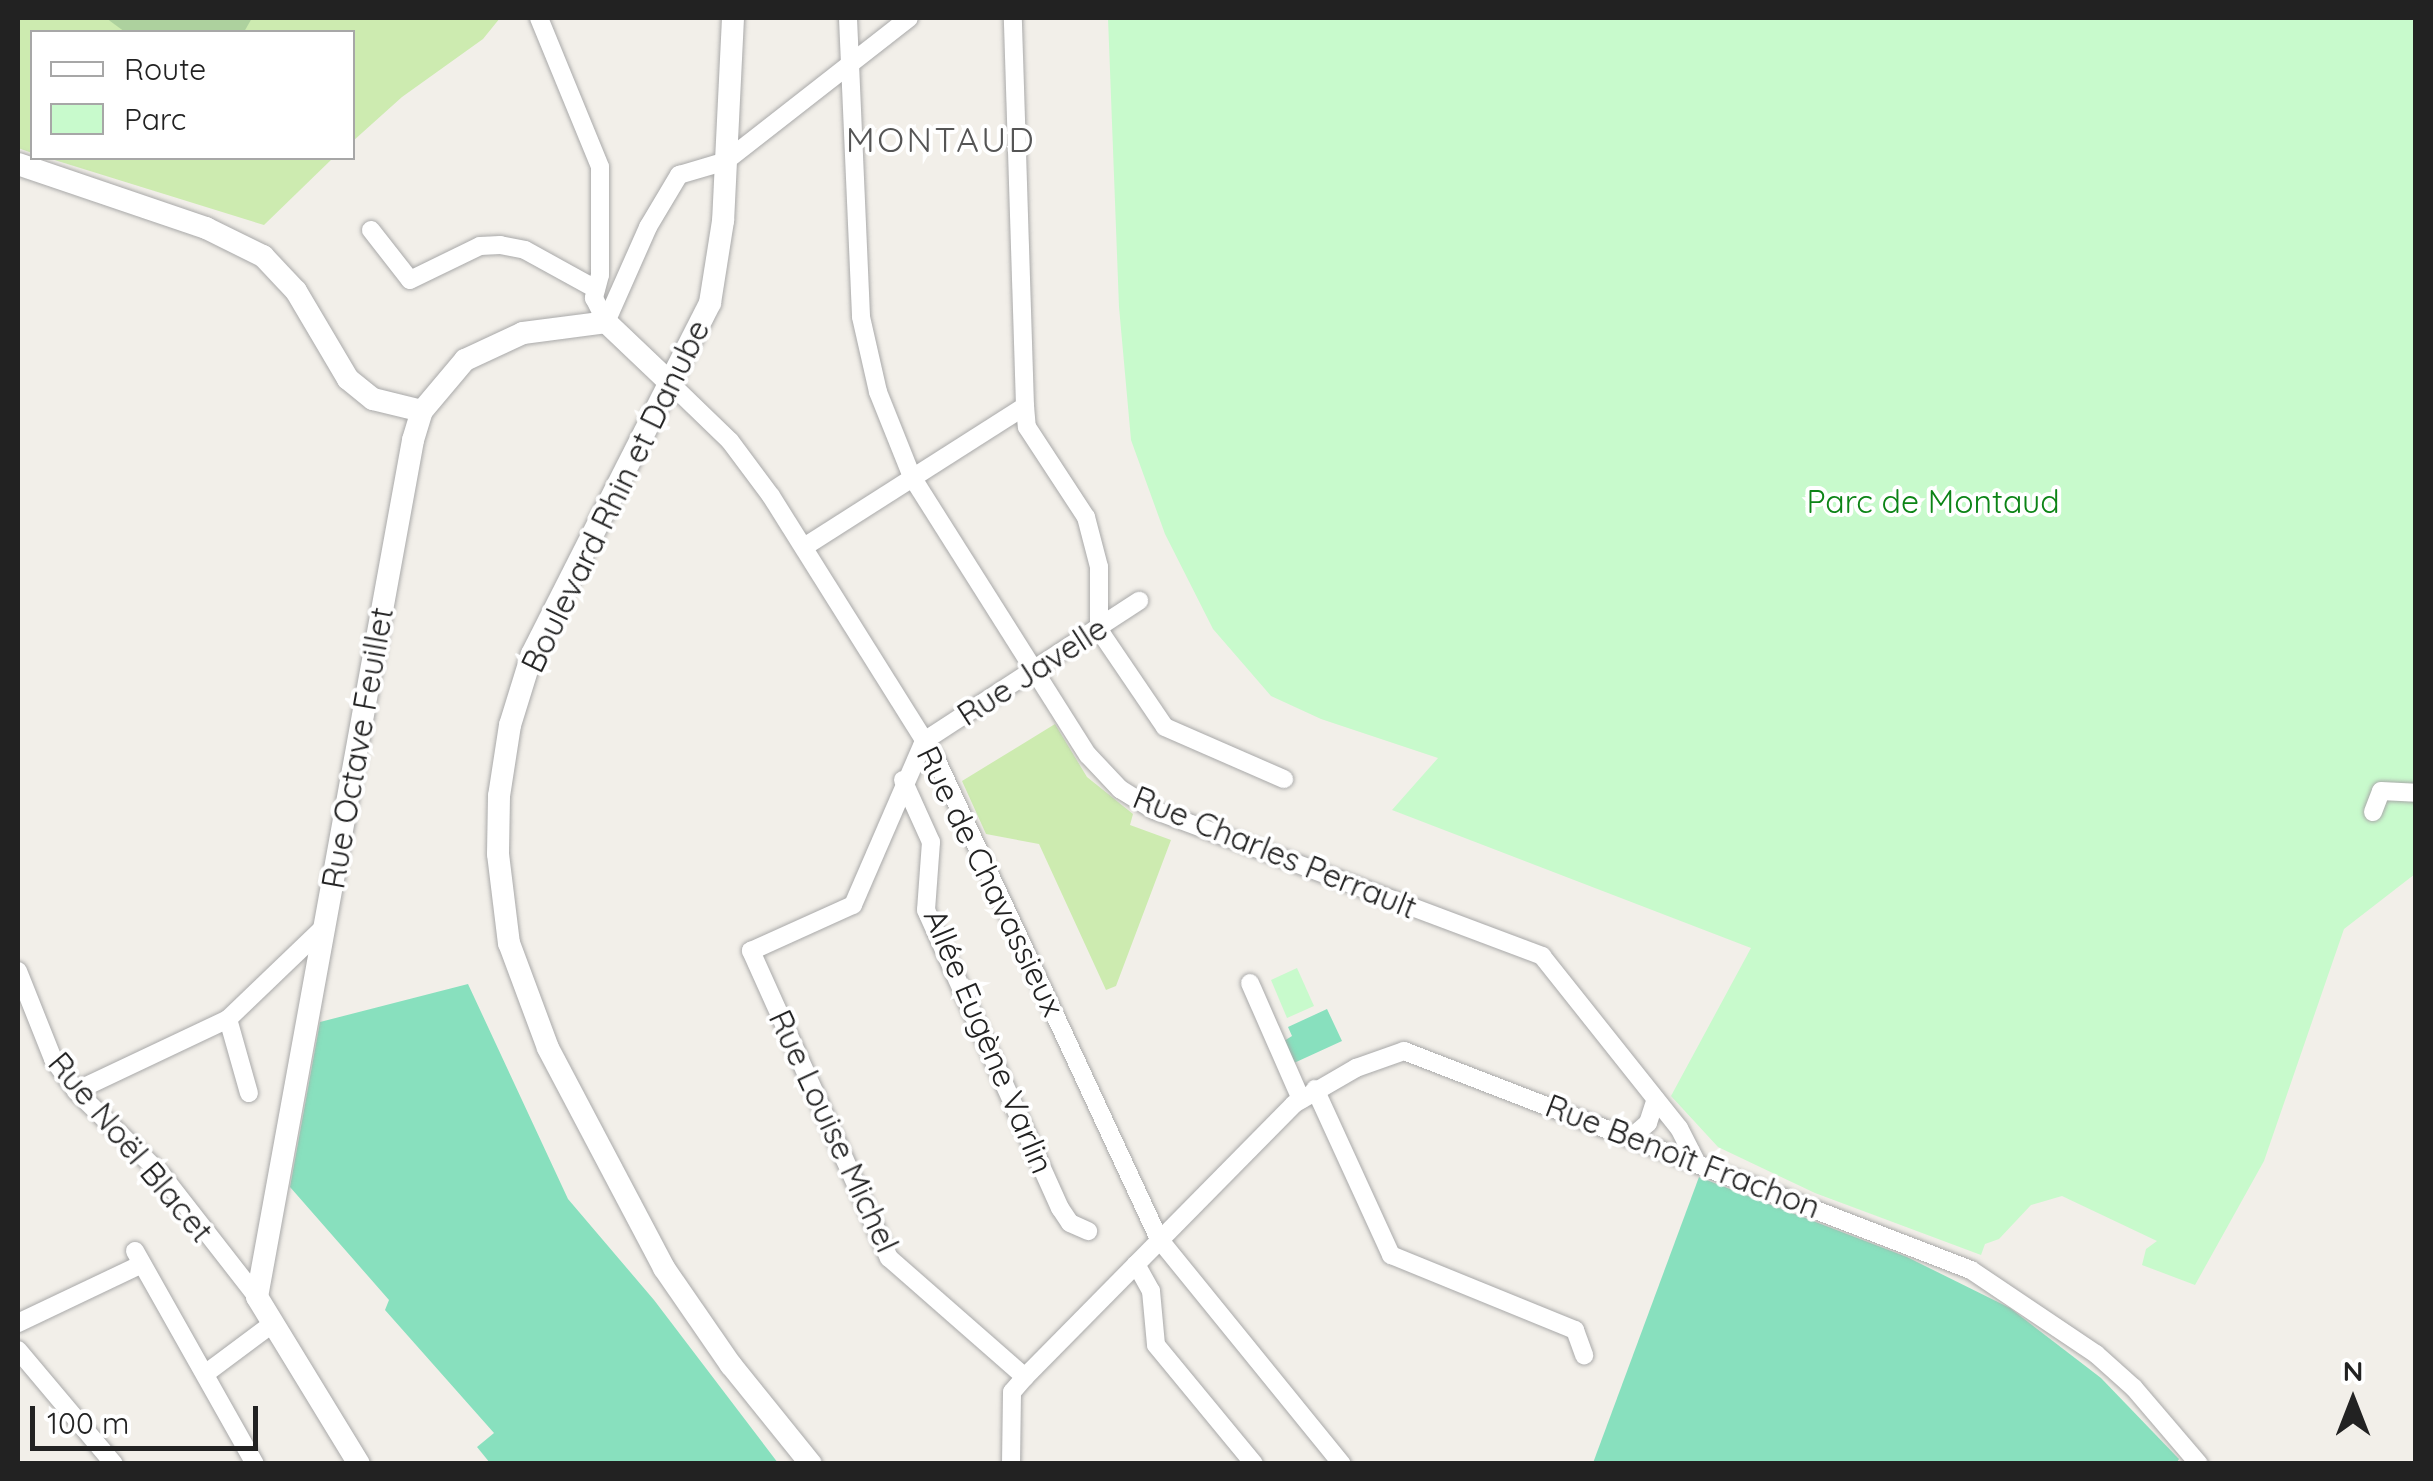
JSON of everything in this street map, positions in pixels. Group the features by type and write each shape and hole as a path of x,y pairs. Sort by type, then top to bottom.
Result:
{"street":[{"path":"540,18 600,167 594,298 606,322"},
{"name":"Boulevard Rhin et Danube","path":"733,18 726,161 710,303 532,654 510,725 499,796 498,854 509,944 548,1048 664,1268 732,1366 811,1464"},
{"name":"Rue Charles Perrault","path":"848,18 866,351 912,478 1103,774 1154,810 1542,956 1679,1128 1694,1160"},
{"path":"606,322 648,227 679,175 726,161 909,18"},
{"path":"1012,18 1027,427 1086,517 1099,567 1099,630 1164,727 1284,779"},
{"path":"18,164 206,228 263,256 296,291 348,379 373,399 422,412"},
{"path":"372,230 410,280 480,246 500,245 525,250 596,289"},
{"name":"Rue de Chavassieux","path":"606,322 730,441 804,546 924,740 964,814 1159,1238 1342,1464"},
{"name":"Rue Octave Feuillet","path":"257,1297 413,440 422,412 465,360 495,344 523,333 606,322"},
{"path":"804,546 1025,406"},
{"name":"Rue Javelle","path":"924,740 1139,601"},
{"path":"903,780 924,740"},
{"name":"Rue Louise Michel","path":"903,780 852,905 751,951 889,1258 1025,1376"},
{"name":"Allée Eugène Varlin","path":"903,780 931,842 926,910 1060,1208 1070,1223 1088,1232"},
{"path":"2374,812 2381,791 2416,793"},
{"path":"76,1091 228,1018 325,926"},
{"name":"Rue Noël Blacet","path":"18,972 24,1012 53,1059 76,1091 162,1175 257,1297 360,1464"},
{"path":"1250,982 1391,1255 1576,1330 1584,1355"},
{"path":"228,1018 249,1093"},
{"name":"Rue Benoît Frachon","path":"1025,1376 1159,1238 1308,1094 1366,1064 1404,1051 1633,1136 1972,1270 2005,1288 2096,1354 2134,1388 2198,1464"},
{"path":"1633,1136 1648,1123 1656,1099"},
{"path":"18,1324 138,1258 255,1464"},
{"path":"1136,1264 1151,1290 1156,1345 1254,1464"},
{"path":"205,1374 272,1324"},
{"path":"18,1350 114,1464"},
{"path":"1010,1464 1012,1392 1025,1376"}],"green space":[{"path":"18,18 500,18 483,39 402,97 355,139 355,30 30,30 30,152 18,148"},
{"path":"106,18 252,18 245,30 122,30"},
{"name":"Parc de Montaud","path":"1108,18 2415,18 2415,874 2344,929 2264,1161 2195,1285 2142,1265 2146,1249 2157,1241 2062,1196 2031,1205 1999,1239 1985,1244 1981,1255 1815,1193 1718,1147 1671,1096 1751,948 1392,810 1438,758 1321,719 1271,696 1213,629 1165,534 1131,440 1119,307"},
{"path":"54,160 331,160 264,225"},
{"path":"1055,724 1087,777 1133,814 1130,825 1171,840 1116,986 1106,990 1039,844 986,834 962,781"},
{"path":"1297,968 1314,1006 1287,1018 1271,980"},
{"path":"468,984 568,1199 654,1300 778,1463 490,1463 477,1447 494,1433 385,1310 389,1300 290,1187 320,1022"},
{"path":"1327,1009 1342,1041 1294,1063 1284,1041 1292,1036 1288,1027"},
{"path":"1699,1177 1907,1257 2010,1308 2101,1378 2179,1459 2176,1464 1593,1463"}],"district":[{"name":"MONTAUD","path":"941,139"}]}
